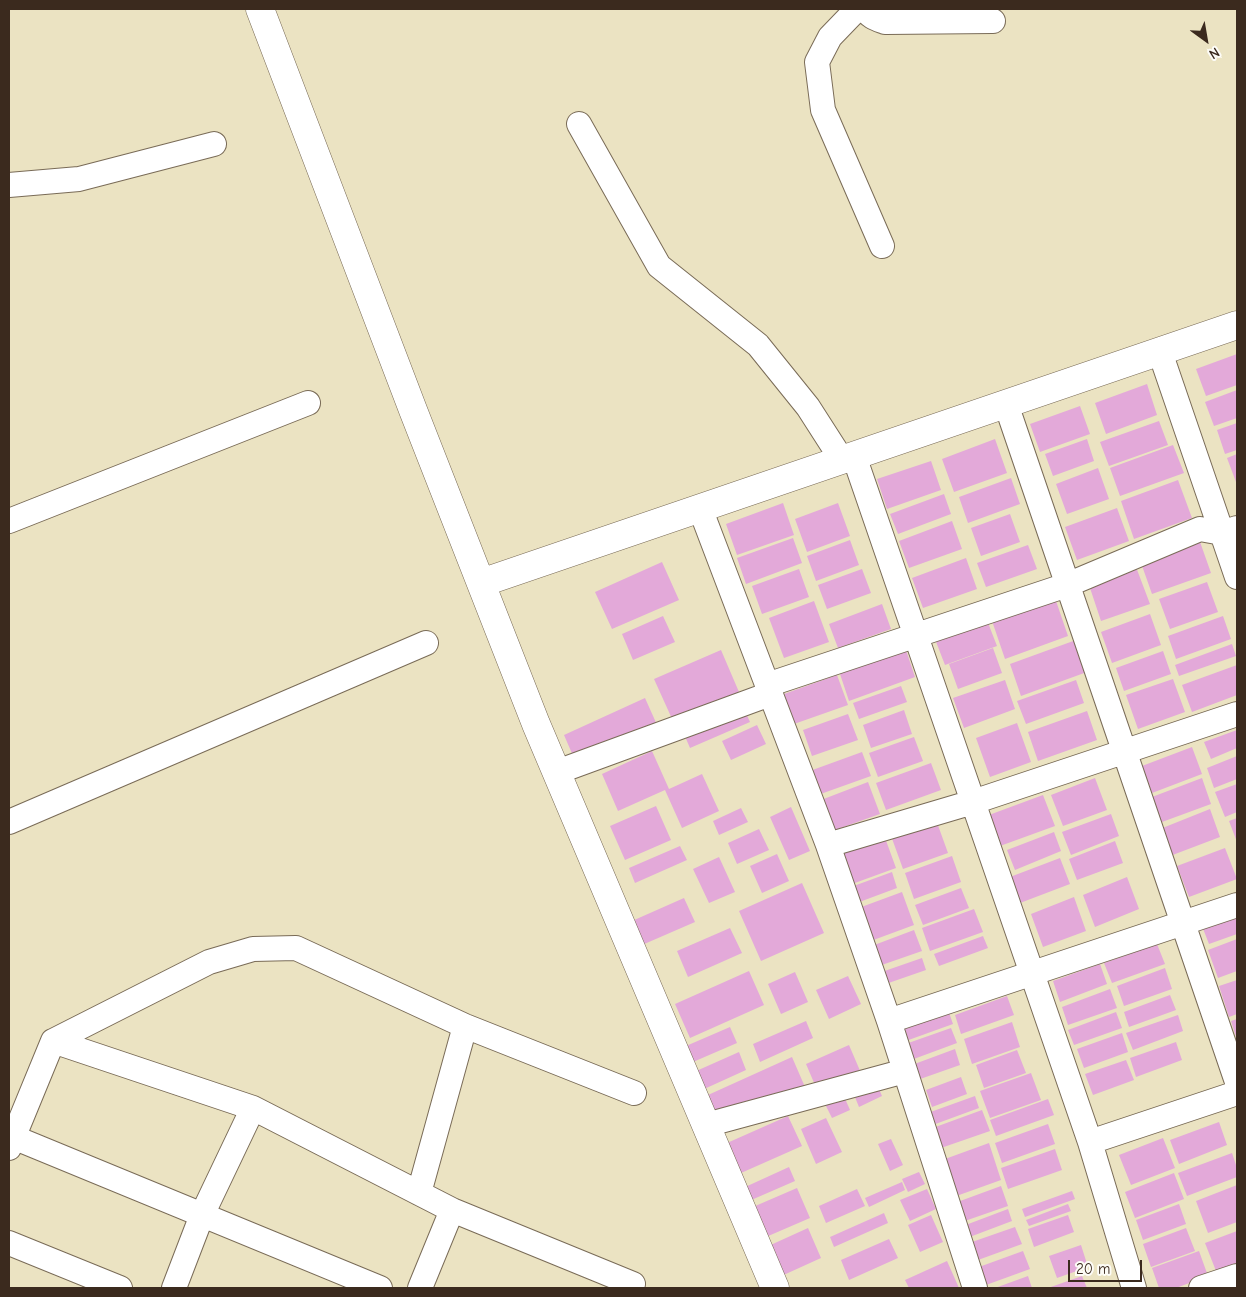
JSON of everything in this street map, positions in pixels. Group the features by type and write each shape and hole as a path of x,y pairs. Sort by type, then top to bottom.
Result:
{"street":[{"path":"260,9 409,400 536,724 775,1288"},
{"path":"857,9 830,37 817,62 823,110 882,246"},
{"path":"866,9 870,16 885,22 993,21"},
{"path":"579,124 659,266 758,345 848,458 916,636 1090,1142 1134,1288"},
{"path":"9,185 79,179 214,144"},
{"path":"481,583 1237,325"},
{"path":"1160,352 1230,530 1237,578"},
{"path":"9,521 308,403"},
{"path":"1006,404 1237,1082"},
{"path":"700,508 828,845 890,1021 975,1288"},
{"path":"557,772 768,689 1067,585 1200,529 1230,530"},
{"path":"9,822 426,643"},
{"path":"828,845 973,802 1237,714"},
{"path":"890,1021 1237,905"},
{"path":"380,1288 202,1215 11,1142 53,1041 209,962 253,949 296,948 465,1026 634,1093"},
{"path":"419,1193 465,1026"},
{"path":"53,1041 253,1108 452,1210 633,1284"},
{"path":"706,1125 906,1071"},
{"path":"1090,1142 1237,1093"},
{"path":"174,1288 202,1215 253,1108"},
{"path":"420,1288 452,1210"},
{"path":"9,1243 120,1288"},
{"path":"1200,1288 1237,1276"}],"building":[{"path":"1237,354 1237,385 1206,396 1196,369"},
{"path":"1147,384 1157,415 1106,434 1095,403"},
{"path":"1237,390 1237,418 1214,426 1205,402"},
{"path":"1080,406 1090,434 1040,452 1030,424"},
{"path":"1159,421 1168,445 1109,466 1100,442"},
{"path":"1237,423 1237,450 1225,454 1217,430"},
{"path":"995,439 1007,473 954,492 942,459"},
{"path":"1087,439 1094,461 1053,476 1045,454"},
{"path":"1173,445 1184,473 1120,496 1110,468"},
{"path":"1237,454 1237,481 1236,482 1227,458"},
{"path":"931,461 941,490 887,509 877,479"},
{"path":"1098,468 1109,499 1067,514 1056,484"},
{"path":"1011,478 1020,504 968,523 959,497"},
{"path":"1178,480 1192,518 1134,539 1121,501"},
{"path":"944,494 951,514 898,534 890,514"},
{"path":"783,503 794,535 737,555 726,524"},
{"path":"838,503 850,536 807,552 795,519"},
{"path":"1117,508 1129,541 1077,560 1065,527"},
{"path":"1010,514 1020,542 981,556 971,528"},
{"path":"952,521 962,549 909,568 899,541"},
{"path":"793,538 802,563 746,584 737,558"},
{"path":"1199,539 1211,573 1152,594 1140,560"},
{"path":"850,540 859,565 816,581 807,556"},
{"path":"1028,545 1037,569 986,587 977,563"},
{"path":"966,558 977,589 923,608 912,578"},
{"path":"662,562 679,600 612,629 595,592"},
{"path":"1136,567 1150,604 1101,621 1089,585"},
{"path":"799,569 809,597 762,614 752,586"},
{"path":"862,569 871,593 827,609 818,585"},
{"path":"1207,582 1218,612 1170,629 1159,599"},
{"path":"1054,595 1068,636 1005,659 991,618"},
{"path":"814,601 829,642 784,658 769,618"},
{"path":"882,604 891,629 838,648 829,624"},
{"path":"1150,614 1161,645 1112,663 1101,632"},
{"path":"985,615 997,646 945,665 933,634"},
{"path":"663,616 675,642 633,660 622,634"},
{"path":"1223,616 1231,639 1176,659 1168,636"},
{"path":"1076,640 1087,672 1021,696 1010,664"},
{"path":"1232,644 1236,656 1179,676 1175,665"},
{"path":"905,647 915,677 849,701 839,671"},
{"path":"993,648 1002,673 958,689 949,664"},
{"path":"721,650 739,692 673,721 654,679"},
{"path":"1163,651 1171,674 1124,691 1116,668"},
{"path":"1237,665 1237,695 1192,712 1182,685"},
{"path":"837,675 848,705 794,724 784,694"},
{"path":"1173,679 1185,712 1138,729 1126,695"},
{"path":"1005,680 1015,709 964,728 953,698"},
{"path":"1076,680 1084,703 1026,724 1017,701"},
{"path":"901,686 907,702 859,719 853,703"},
{"path":"645,698 662,736 580,772 564,735"},
{"path":"740,700 750,722 690,748 681,727"},
{"path":"904,710 912,734 871,748 863,725"},
{"path":"1087,711 1097,740 1038,761 1028,732"},
{"path":"848,714 858,740 812,756 803,730"},
{"path":"1017,723 1031,762 990,777 976,738"},
{"path":"757,725 766,744 731,760 722,741"},
{"path":"1237,730 1237,748 1211,759 1204,742"},
{"path":"914,737 923,761 878,777 869,753"},
{"path":"1192,747 1202,774 1152,793 1142,766"},
{"path":"652,751 669,789 702,774 719,811 682,828 665,790 618,811 602,774"},
{"path":"862,752 871,776 815,796 807,772"},
{"path":"1237,756 1237,779 1214,788 1207,768"},
{"path":"931,763 941,790 886,810 876,783"},
{"path":"1095,778 1107,810 1063,826 1051,795"},
{"path":"1202,778 1211,804 1162,822 1152,797"},
{"path":"868,782 880,814 832,831 821,800"},
{"path":"1237,784 1237,812 1225,817 1215,792"},
{"path":"1043,795 1055,826 1000,846 989,815"},
{"path":"656,806 671,840 625,860 610,826"},
{"path":"791,807 810,851 789,860 770,817"},
{"path":"741,808 748,822 719,835 713,821"},
{"path":"1210,809 1220,837 1170,856 1160,829"},
{"path":"1111,814 1119,836 1071,855 1062,832"},
{"path":"935,817 948,853 903,869 890,833"},
{"path":"1237,818 1237,842 1229,821"},
{"path":"759,829 769,850 737,864 728,843"},
{"path":"1054,832 1061,851 1015,870 1007,850"},
{"path":"884,835 896,868 841,888 829,855"},
{"path":"1115,841 1123,863 1077,880 1069,859"},
{"path":"680,846 687,860 635,883 629,868"},
{"path":"1225,848 1237,879 1189,897 1177,866"},
{"path":"777,854 789,881 762,893 750,866"},
{"path":"952,856 961,882 914,899 905,873"},
{"path":"719,857 735,892 709,903 693,869"},
{"path":"1060,858 1070,884 1020,903 1010,877"},
{"path":"892,872 897,888 846,907 840,891"},
{"path":"1127,877 1139,909 1095,927 1083,895"},
{"path":"802,883 824,933 761,961 739,911"},
{"path":"961,888 969,908 923,925 915,905"},
{"path":"902,892 914,925 868,942 856,909"},
{"path":"1074,897 1086,931 1043,947 1031,914"},
{"path":"684,898 695,922 642,945 632,921"},
{"path":"974,909 983,932 930,951 922,928"},
{"path":"1237,913 1237,934 1209,944 1202,926"},
{"path":"730,928 742,953 688,977 677,951"},
{"path":"914,930 922,951 876,967 869,947"},
{"path":"983,936 988,948 939,966 934,954"},
{"path":"1237,939 1237,971 1218,978 1208,950"},
{"path":"1157,944 1165,964 1112,983 1104,963"},
{"path":"922,958 926,970 877,987 873,975"},
{"path":"1100,964 1107,984 1060,1002 1053,981"},
{"path":"1165,968 1172,989 1124,1006 1117,986"},
{"path":"749,971 764,1005 690,1038 675,1004"},
{"path":"795,972 808,1002 781,1014 768,984"},
{"path":"848,976 861,1004 829,1019 816,990"},
{"path":"1237,980 1237,1014 1229,1017 1219,986"},
{"path":"1110,989 1117,1008 1068,1025 1062,1007"},
{"path":"1170,995 1176,1010 1129,1027 1124,1012"},
{"path":"1007,996 1014,1015 961,1034 955,1015"},
{"path":"946,1004 953,1024 903,1042 896,1023"},
{"path":"1116,1012 1122,1028 1074,1045 1068,1030"},
{"path":"1178,1015 1183,1031 1133,1050 1126,1033"},
{"path":"1237,1019 1237,1040 1231,1021"},
{"path":"806,1021 813,1038 760,1062 753,1044"},
{"path":"1012,1022 1020,1047 972,1064 964,1039"},
{"path":"730,1027 737,1043 693,1062 686,1046"},
{"path":"951,1028 957,1043 903,1063 897,1047"},
{"path":"1122,1033 1128,1052 1084,1068 1077,1049"},
{"path":"1176,1042 1182,1060 1136,1077 1130,1058"},
{"path":"849,1045 861,1073 818,1092 806,1064"},
{"path":"955,1049 960,1065 906,1084 901,1069"},
{"path":"1017,1050 1026,1073 984,1088 976,1065"},
{"path":"739,1052 746,1070 702,1090 694,1072"},
{"path":"792,1057 805,1087 721,1125 708,1095"},
{"path":"1126,1060 1134,1080 1093,1095 1085,1074"},
{"path":"1031,1073 1041,1100 990,1118 980,1091"},
{"path":"873,1075 882,1096 859,1107 850,1085"},
{"path":"961,1077 967,1094 932,1107 926,1090"},
{"path":"843,1094 850,1110 832,1118 824,1102"},
{"path":"975,1096 979,1108 930,1126 925,1114"},
{"path":"1048,1099 1054,1115 996,1136 990,1120"},
{"path":"982,1110 990,1131 938,1149 930,1129"},
{"path":"788,1116 802,1146 741,1173 727,1143"},
{"path":"826,1118 842,1152 816,1164 801,1129"},
{"path":"1219,1122 1227,1145 1179,1164 1170,1140"},
{"path":"1048,1124 1055,1144 1002,1163 995,1143"},
{"path":"1163,1138 1175,1168 1131,1185 1119,1155"},
{"path":"891,1139 903,1165 890,1171 878,1144"},
{"path":"989,1143 1001,1180 948,1199 934,1163"},
{"path":"1055,1149 1062,1170 1008,1189 1001,1168"},
{"path":"1232,1153 1237,1168 1237,1177 1187,1196 1178,1173"},
{"path":"789,1167 795,1181 749,1201 743,1188"},
{"path":"919,1172 925,1184 908,1192 902,1179"},
{"path":"1174,1173 1184,1199 1135,1218 1125,1192"},
{"path":"902,1182 905,1190 869,1207 865,1198"},
{"path":"1237,1185 1237,1222 1208,1233 1196,1201"},
{"path":"1001,1186 1008,1206 959,1223 952,1204"},
{"path":"797,1188 810,1218 759,1240 746,1210"},
{"path":"857,1189 865,1206 826,1223 819,1206"},
{"path":"927,1189 936,1209 910,1221 900,1200"},
{"path":"1072,1191 1075,1199 1025,1217 1022,1209"},
{"path":"1068,1204 1071,1211 1029,1226 1026,1220"},
{"path":"1179,1204 1186,1224 1143,1240 1136,1220"},
{"path":"1008,1209 1012,1221 967,1238 963,1226"},
{"path":"884,1213 888,1223 834,1247 830,1237"},
{"path":"931,1215 943,1242 920,1252 908,1225"},
{"path":"1068,1215 1074,1232 1034,1247 1028,1229"},
{"path":"1015,1227 1022,1244 978,1260 972,1242"},
{"path":"808,1228 821,1258 777,1278 764,1248"},
{"path":"1186,1228 1195,1251 1151,1267 1143,1244"},
{"path":"1237,1231 1237,1263 1216,1271 1205,1243"},
{"path":"889,1239 898,1258 849,1280 841,1260"},
{"path":"1081,1245 1088,1267 1057,1278 1049,1256"},
{"path":"1023,1251 1030,1269 986,1285 979,1267"},
{"path":"1199,1251 1208,1276 1176,1288 1159,1288 1152,1268"},
{"path":"947,1261 959,1288 909,1288 905,1280"},
{"path":"1028,1276 1032,1288 995,1288"},
{"path":"1082,1276 1087,1288 1048,1288"}]}
